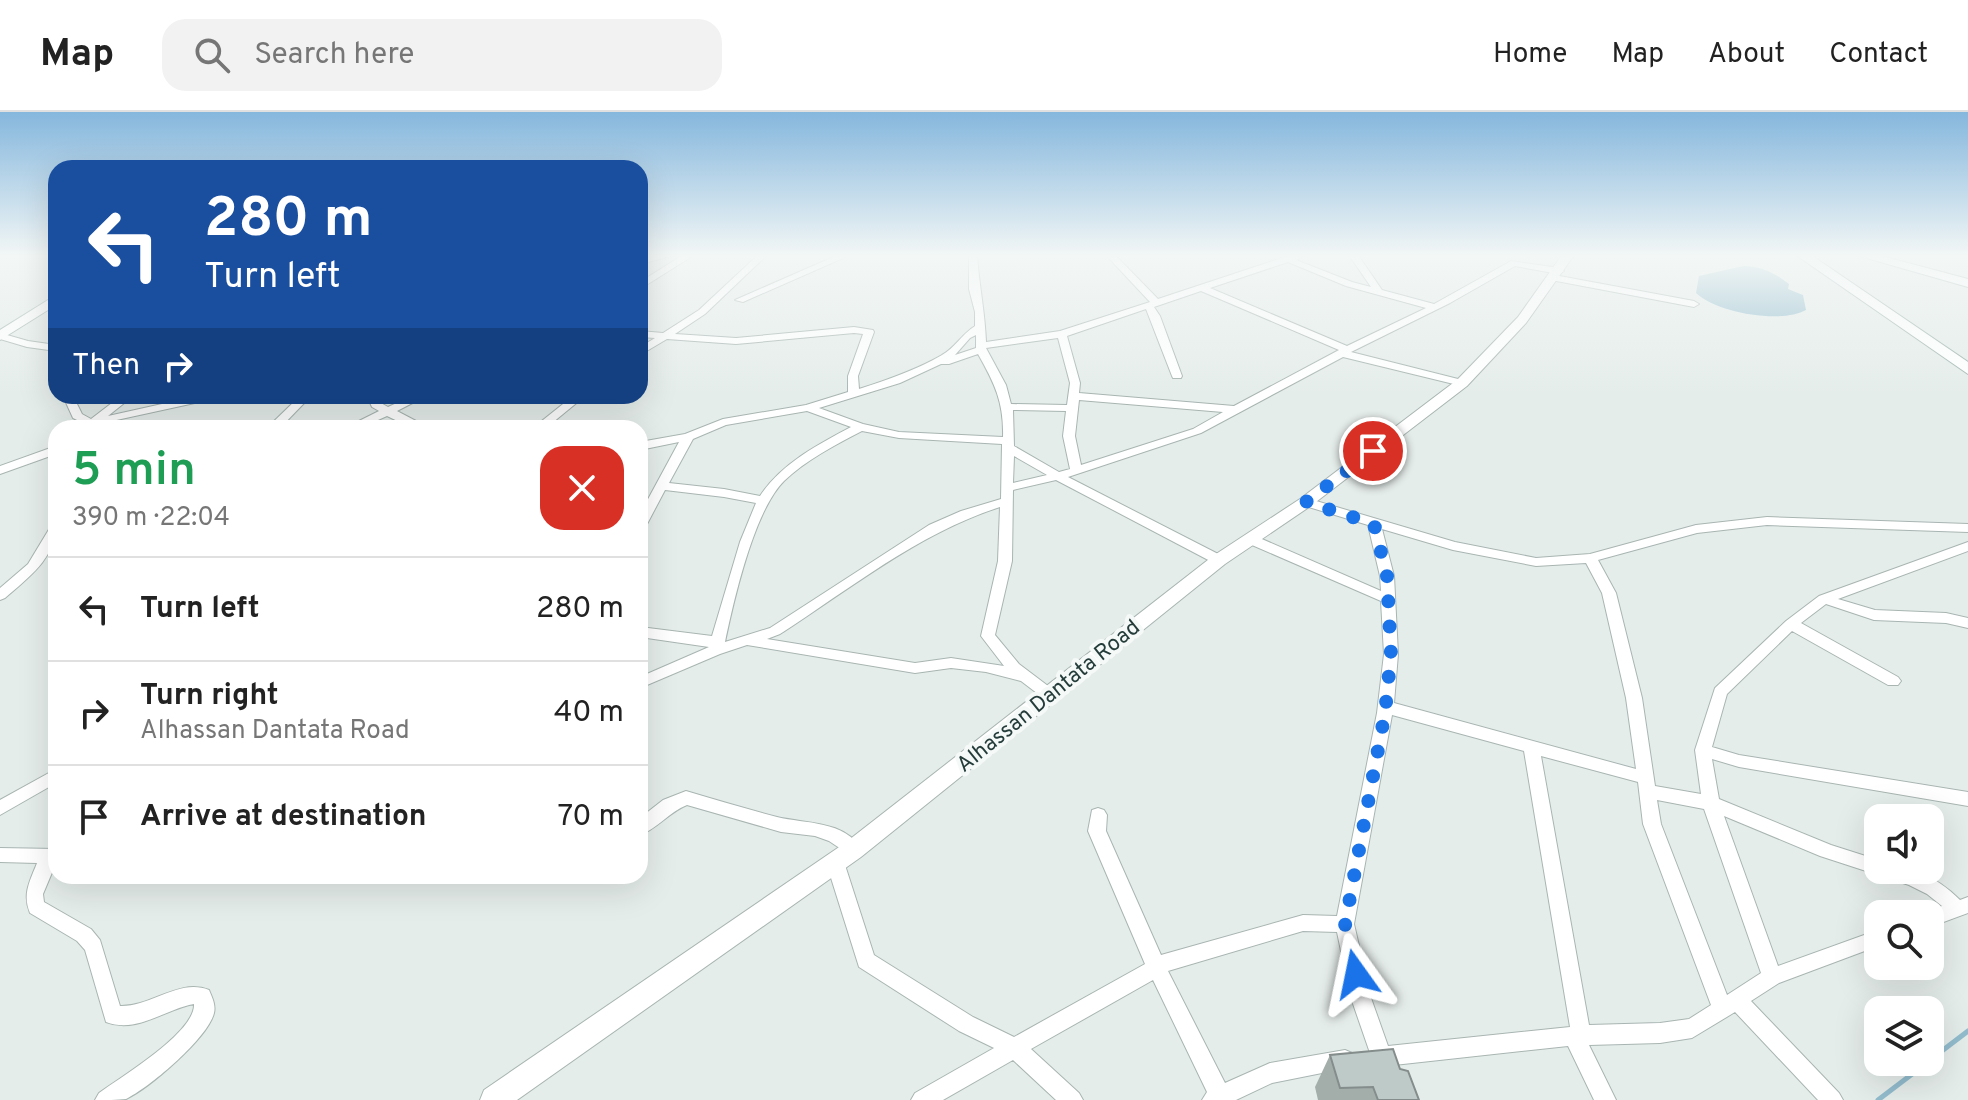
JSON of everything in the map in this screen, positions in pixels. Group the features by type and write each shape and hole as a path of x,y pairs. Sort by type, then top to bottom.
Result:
{"main road":[{"path":"1869,301 1968,369"},
{"path":"1878,301 1968,362"},
{"path":"0,336 48,305"}],"street":[{"path":"648,347 714,301"},
{"path":"977,301 981,348 1001,385 1008,444 1005,561 988,636 1023,676 1051,696"},
{"path":"1150,301 1177,376"},
{"path":"648,444 688,437 723,422 808,408 896,381 981,348 1062,334 1163,301"},
{"path":"1232,301 1344,351 1462,383"},
{"path":"1413,301 1435,307"},
{"path":"751,641 799,617 934,528 1006,494 1197,431 1344,351 1446,301"},
{"name":"Alhassan Dantata Road","path":"494,1100 853,850 1219,560 1306,502 1462,383 1536,301"},
{"path":"1683,301 1694,304"},
{"path":"933,365 949,356 972,331 980,328"},
{"path":"648,334 736,341 854,330 869,332 853,376 854,394"},
{"path":"1062,334 1075,383 1069,436 1076,469"},
{"path":"0,336 48,347"},
{"path":"1006,407 1073,402 1236,410"},
{"path":"95,420 117,404"},
{"path":"112,420 179,404"},
{"path":"281,420 298,404"},
{"path":"376,404 409,420"},
{"path":"371,420 406,404"},
{"path":"549,420 570,404"},
{"path":"808,408 860,427 899,435 1008,444 1059,476 1219,560"},
{"path":"716,646 740,565 764,501 774,484 821,447 860,427"},
{"path":"648,510 688,437"},
{"path":"0,470 48,453"},
{"path":"660,486 764,501"},
{"path":"1306,502 1374,524 1518,561 1590,558 1696,529 1767,521 1968,528"},
{"path":"1374,524 1387,576 1391,654 1386,707 1345,924 1361,998 1396,1100"},
{"path":"1250,539 1388,599"},
{"path":"0,595 33,567 48,542"},
{"path":"1772,977 1711,803 1703,750 1720,692 1791,624 1824,599 1968,546"},
{"path":"1590,558 1609,593 1634,698 1652,824 1730,1005 1832,1100"},
{"path":"1824,599 1874,615 1946,618 1968,623"},
{"path":"1791,624 1893,681"},
{"path":"648,633 716,646"},
{"path":"648,679 716,646 751,641 915,668 951,663 1023,676"},
{"path":"1386,707 1531,747 1711,803 1826,851 1864,863"},
{"path":"1531,747 1577,1035 1605,1100"},
{"path":"1703,750 1739,761 1968,799"},
{"path":"0,808 48,780"},
{"path":"648,822 669,805 686,798 781,825 816,829 835,836 853,850"},
{"path":"1098,815 1097,831 1216,1098 1270,1073 1332,1061 1577,1035 1660,1033 1692,1028 1772,977 1864,943"},
{"path":"0,855 48,857"},
{"path":"835,862 866,961 966,1024 1016,1049 1072,1100"},
{"path":"48,865 34,894 36,907 84,935 93,946 113,1015 134,1016 192,994 202,996 206,1007 202,1019 182,1041 106,1100"},
{"path":"1929,884 1962,907"},
{"path":"922,1100 1016,1049 1156,966 1303,923 1345,924"}],"water":[{"path":"1708,301 1804,301 1806,310 1766,316"}],"building":[{"path":"1393,1049 1400,1069 1408,1071 1419,1100 1378,1100 1373,1087 1340,1088 1330,1055"}],"waterway":[{"path":"1944,1049 1968,1031"},
{"path":"1878,1100 1910,1076"}],"route":[{"path":"1356,974 1345,924 1385,713 1391,654 1387,576 1374,524 1306,502 1373,451"}]}
